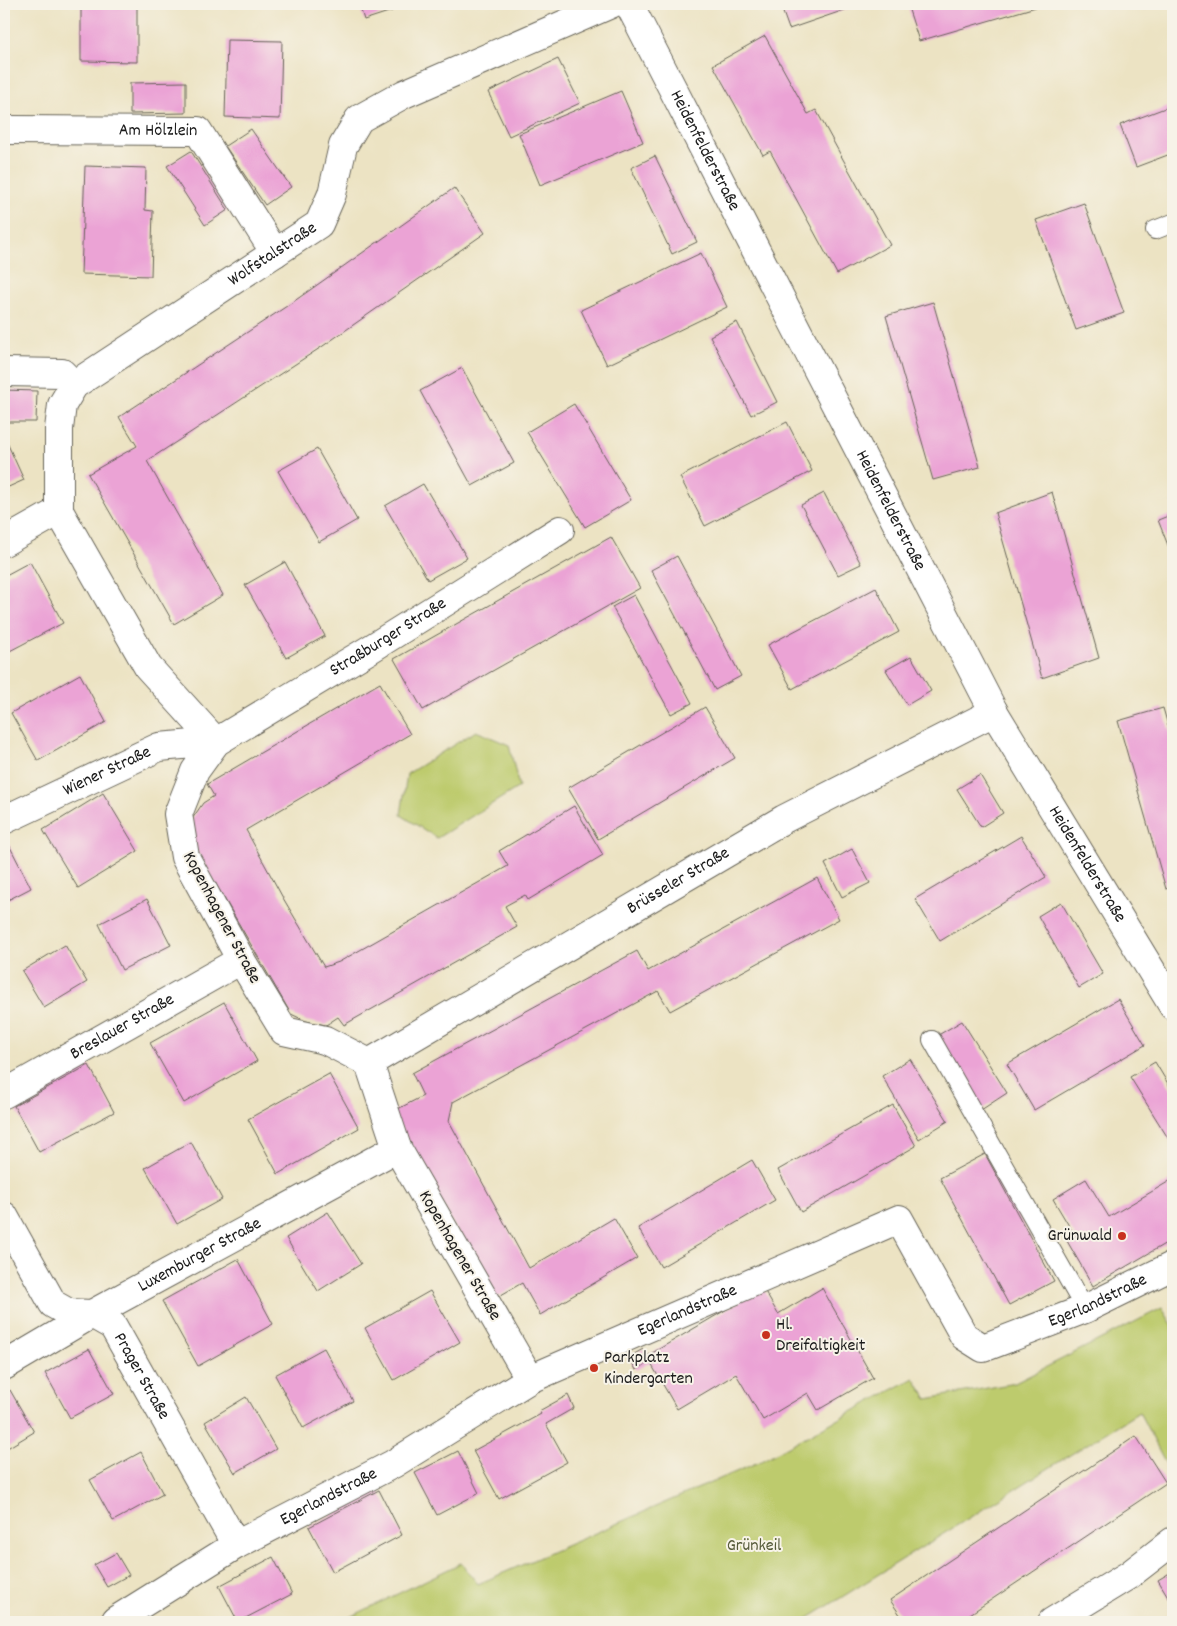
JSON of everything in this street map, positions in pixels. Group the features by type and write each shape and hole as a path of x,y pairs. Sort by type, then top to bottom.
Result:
{"street":[{"name":"Wolfstalstraße","path":"74,385 319,224 332,194 343,146 358,119 404,94 612,4"},
{"name":"Heidenfelderstraße","path":"630,4 994,712 1173,1006"},
{"name":"Am Hölzlein","path":"4,130 198,131 275,253"},
{"path":"4,372 62,373 74,385 62,405 59,429 60,511 148,667 216,742"},
{"path":"4,542 60,511"},
{"name":"Straßburger Straße","path":"216,742 372,648 560,530"},
{"name":"Brüsseler Straße","path":"369,1063 784,819 994,712"},
{"name":"Wiener Straße","path":"4,820 159,747 216,742"},
{"name":"Kopenhagener Straße","path":"216,742 195,771 178,814 185,857 284,1031 325,1040 369,1063 396,1148 530,1379"},
{"name":"Breslauer Straße","path":"4,1094 242,960"},
{"name":"Luxemburger Straße","path":"4,1366 92,1314 396,1148"},
{"name":"Prager Straße","path":"4,1216 53,1304 69,1313 92,1314 113,1326 236,1545"},
{"name":"Egerlandstraße","path":"116,1620 236,1545 393,1464 530,1379 899,1220 964,1336 983,1348 1085,1309 1173,1266"},
{"path":"1052,1622 1129,1575 1173,1541"}],"lane":[{"path":"1155,230 1173,222"},
{"path":"932,1040 1085,1309"}],"green space":[{"path":"476,731 509,745 519,787 437,838 401,815 407,774"},
{"name":"Grünkeil","path":"1162,1308 1173,1326 1173,1477 1139,1412 802,1622 342,1622 461,1563 478,1584 761,1461 914,1378 927,1399 1015,1383"}],"building":[{"path":"4,4 9,4 7,75 4,75"},
{"path":"81,4 137,4 137,62 81,61"},
{"path":"359,4 413,4 364,20"},
{"path":"780,4 862,4 789,29"},
{"path":"907,4 1046,4 919,41"},
{"path":"765,36 808,114 816,110 890,245 837,274 770,151 763,155 713,65"},
{"path":"227,40 282,41 280,119 225,117"},
{"path":"558,59 580,103 509,136 488,92"},
{"path":"186,82 186,113 130,114 130,83"},
{"path":"621,91 643,142 540,185 519,134"},
{"path":"1173,105 1173,153 1136,167 1120,125"},
{"path":"251,129 291,187 265,205 225,146"},
{"path":"191,151 228,210 205,225 167,166"},
{"path":"655,156 697,242 672,254 631,168"},
{"path":"85,166 146,168 145,210 153,211 151,276 81,274"},
{"path":"454,188 485,233 323,346 147,461 223,595 174,624 88,474 137,446 119,417 293,302"},
{"path":"4,190 8,190 6,325 4,325"},
{"path":"1084,203 1124,313 1076,330 1036,220"},
{"path":"701,253 727,307 607,365 581,310"},
{"path":"933,302 980,467 933,480 886,316"},
{"path":"737,322 777,402 751,415 710,336"},
{"path":"462,368 514,463 472,486 420,391"},
{"path":"4,390 37,391 36,422 4,422"},
{"path":"574,404 631,500 585,527 527,432"},
{"path":"787,422 812,471 705,526 680,477"},
{"path":"4,436 24,480 4,489"},
{"path":"317,449 357,520 319,542 278,471"},
{"path":"423,484 467,558 428,580 385,506"},
{"path":"1052,492 1099,658 1042,678 995,513"},
{"path":"824,493 861,564 838,575 801,505"},
{"path":"1173,514 1173,558 1158,520"},
{"path":"611,537 640,588 423,710 394,659"},
{"path":"677,556 741,676 715,690 651,570"},
{"path":"30,562 63,623 4,654 4,576"},
{"path":"285,562 325,636 286,658 245,585"},
{"path":"876,588 899,632 792,689 768,645"},
{"path":"634,595 692,703 671,714 612,607"},
{"path":"911,656 931,691 907,705 886,670"},
{"path":"80,674 106,722 38,761 11,713"},
{"path":"380,683 410,734 246,830 324,967 339,962 508,866 499,851 574,806 603,855 528,900 525,895 505,906 517,927 344,1025 338,1017 326,1025 306,1021 291,1014 194,846 192,819 203,803 214,796 207,784"},
{"path":"705,707 735,758 598,839 568,788"},
{"path":"1163,708 1173,743 1173,886 1166,889 1118,721"},
{"path":"980,775 1003,813 981,827 957,789"},
{"path":"103,793 138,851 78,888 43,830"},
{"path":"1021,836 1046,877 940,941 915,899"},
{"path":"6,839 31,888 4,902 4,840"},
{"path":"852,849 870,883 842,897 825,864"},
{"path":"817,878 839,919 670,1011 658,991 453,1102 449,1121 529,1268 614,1218 637,1258 540,1315 522,1283 494,1299 392,1112 423,1096 412,1073 637,951 648,971"},
{"path":"147,899 171,945 122,970 99,924"},
{"path":"1061,902 1103,974 1079,988 1038,916"},
{"path":"65,945 87,982 44,1008 22,971"},
{"path":"1118,999 1145,1045 1034,1110 1007,1064"},
{"path":"224,1002 257,1061 184,1103 150,1043"},
{"path":"962,1021 1007,1093 981,1110 935,1037"},
{"path":"910,1059 948,1121 919,1139 882,1076"},
{"path":"1155,1062 1173,1092 1173,1146 1130,1077"},
{"path":"89,1065 114,1112 39,1152 14,1106"},
{"path":"329,1074 359,1128 278,1174 248,1119"},
{"path":"893,1105 916,1146 801,1212 778,1170"},
{"path":"191,1142 222,1199 177,1224 145,1168"},
{"path":"985,1154 1054,1281 1009,1305 940,1178"},
{"path":"752,1160 775,1200 661,1267 638,1228"},
{"path":"1086,1179 1109,1217 1173,1179 1173,1239 1093,1286 1067,1241 1075,1236 1053,1199"},
{"path":"328,1212 361,1264 318,1291 286,1238"},
{"path":"238,1259 273,1324 198,1366 162,1301"},
{"name":"Hl. Dreifaltigkeit","path":"763,1288 778,1314 822,1288 873,1378 818,1410 808,1393 763,1420 736,1374 677,1409 650,1362 636,1370 629,1357 643,1349 647,1356"},
{"path":"430,1291 460,1342 394,1380 365,1328"},
{"path":"324,1348 353,1401 303,1428 275,1375"},
{"path":"89,1349 114,1394 70,1418 45,1373"},
{"path":"10,1390 34,1432 4,1450 4,1393"},
{"path":"568,1395 574,1408 546,1424 567,1462 499,1499 473,1451 541,1414 539,1411"},
{"path":"246,1397 276,1449 235,1473 205,1422"},
{"path":"1136,1436 1166,1483 958,1622 905,1622 890,1600"},
{"path":"458,1451 479,1493 437,1515 415,1473"},
{"path":"141,1452 163,1494 113,1521 90,1480"},
{"path":"379,1490 402,1535 333,1572 309,1527"},
{"path":"116,1553 129,1575 107,1587 94,1565"},
{"path":"273,1557 292,1594 238,1622 219,1586"},
{"path":"1173,1571 1173,1605 1158,1580"}],"place":[{"name":"Grünwald","path":"1122,1236"},
{"name":"Hl. Dreifaltigkeit","path":"766,1335"},
{"name":"Parkplatz Kindergarten","path":"594,1368"}]}
